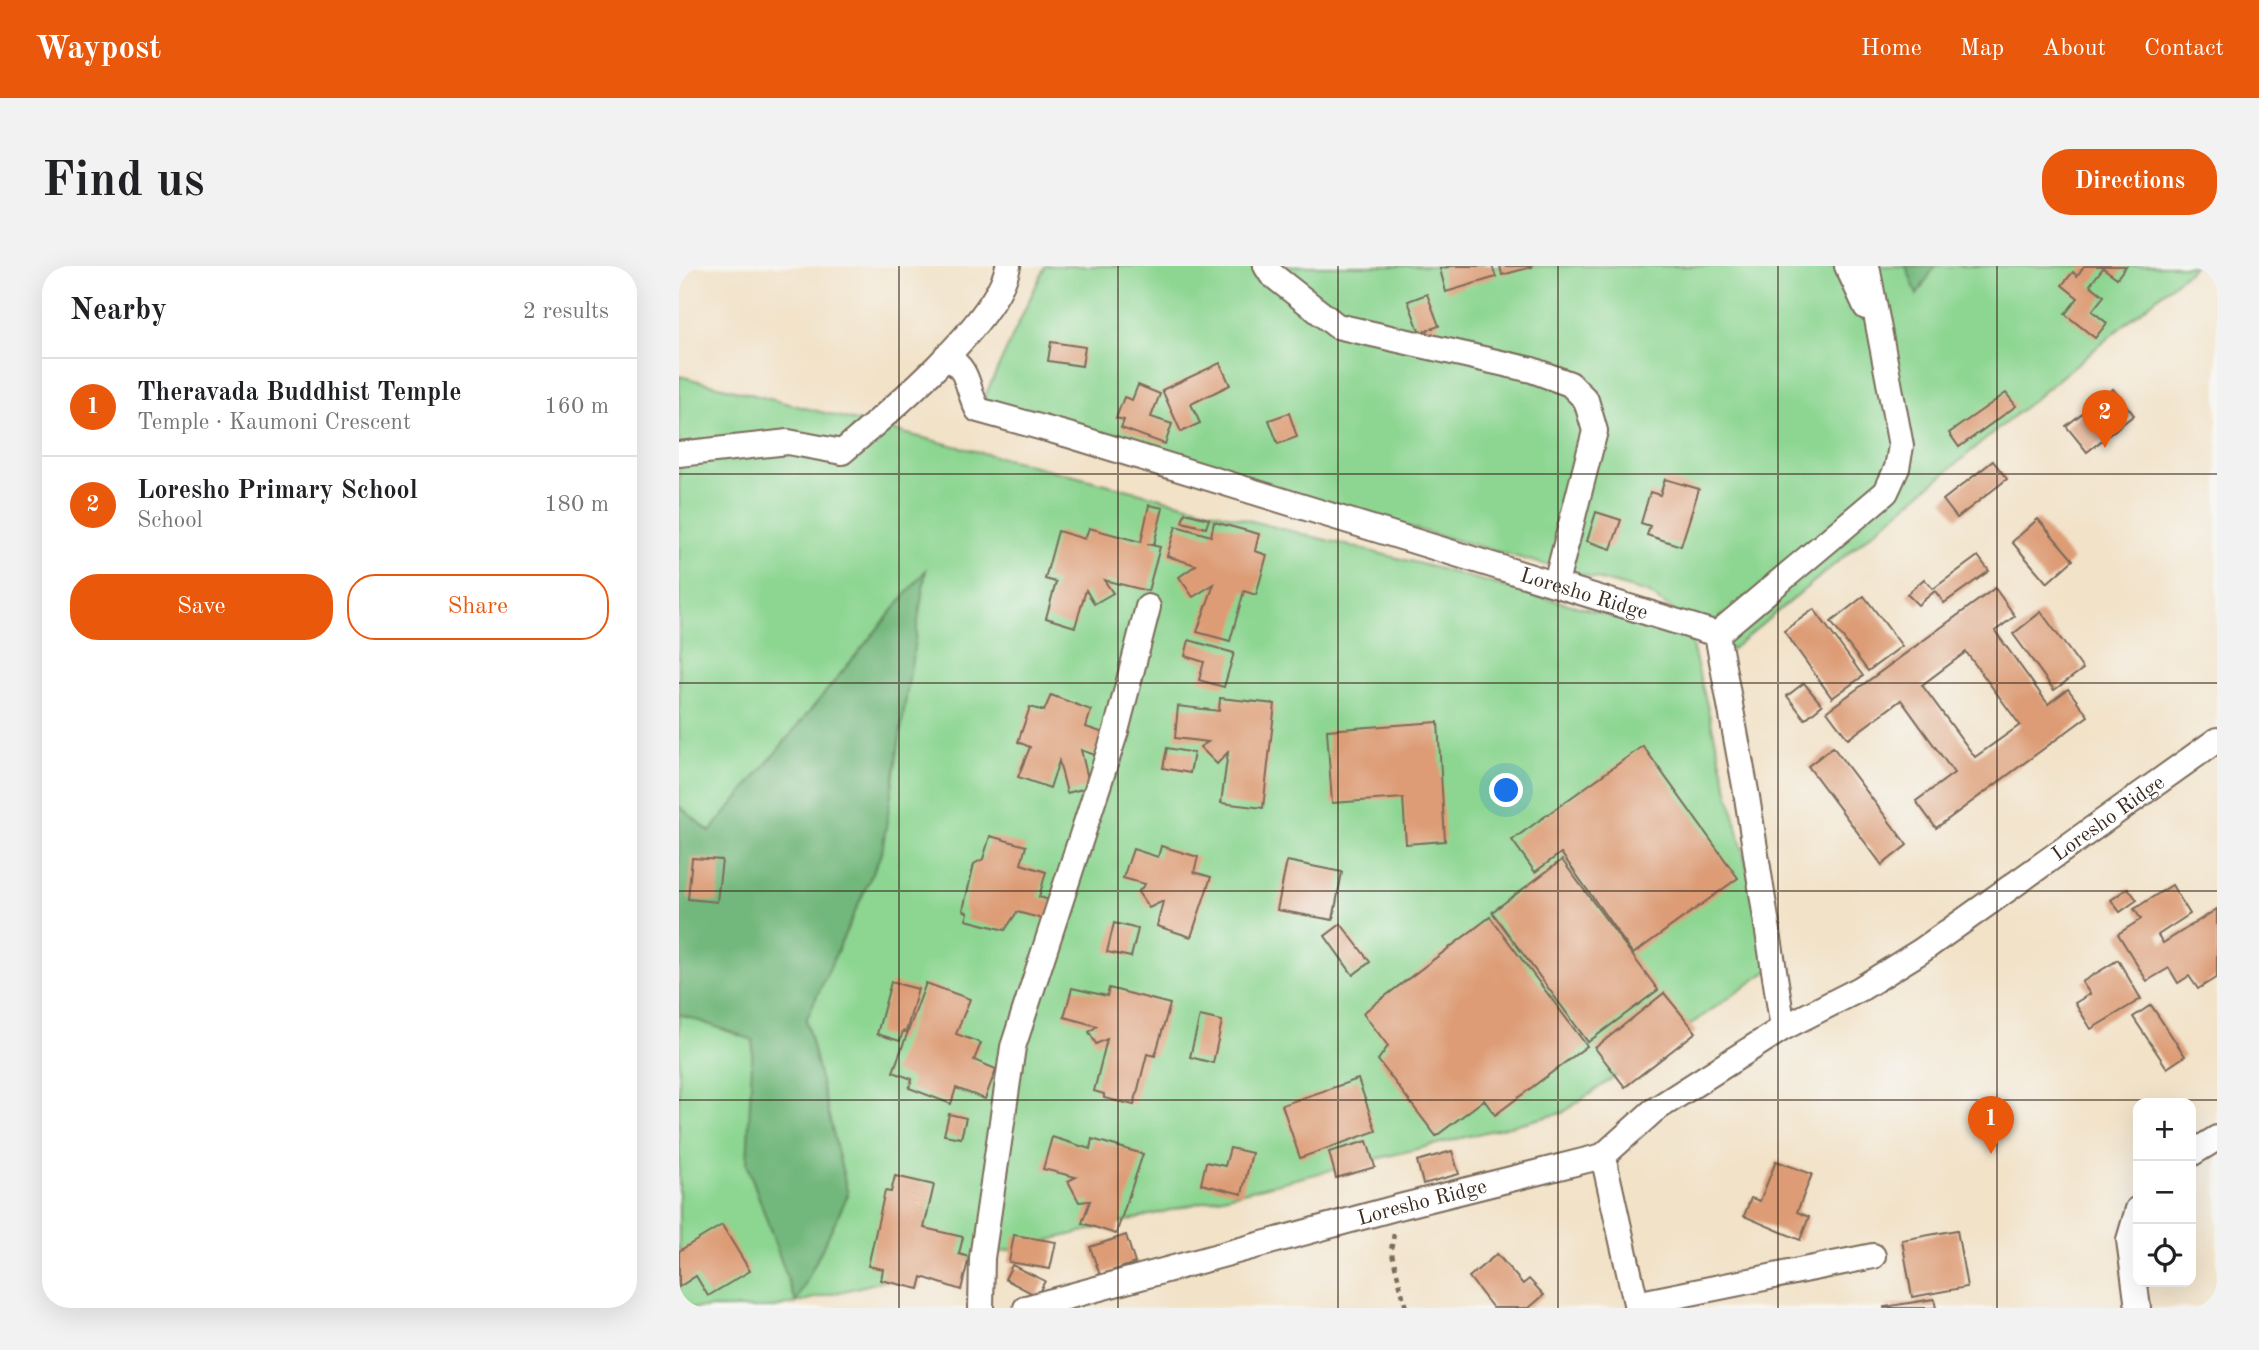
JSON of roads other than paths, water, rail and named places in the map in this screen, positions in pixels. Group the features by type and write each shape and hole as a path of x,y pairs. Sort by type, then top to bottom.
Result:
{"street":[{"path":"679,454 788,442 842,452 900,403 965,336 1006,279 1009,266"},
{"path":"1266,266 1271,274 1337,326 1532,370 1570,384 1586,400 1595,431 1556,583"},
{"path":"1847,266 1882,342"},
{"path":"1783,1028 1747,797 1717,634 1886,492 1898,468 1901,446 1867,266"},
{"name":"Loresho Ridge","path":"946,356 960,364 968,377 978,411 1072,436 1717,634"},
{"path":"981,1308 982,1258 1013,1047 1116,731 1148,607"},
{"name":"Loresho Ridge","path":"1026,1308 1399,1207 1603,1156 1653,1111 1783,1028 1860,989 1921,951 2217,740"},
{"path":"2196,1151 2217,1138"},
{"path":"1603,1156 1637,1306 1873,1256"},
{"path":"2134,1224 2129,1240 2138,1308"}],"place":[{"name":"Loresho Primary School","path":"2105,448"},
{"name":"Theravada Buddhist Temple","path":"1991,1154"}]}
